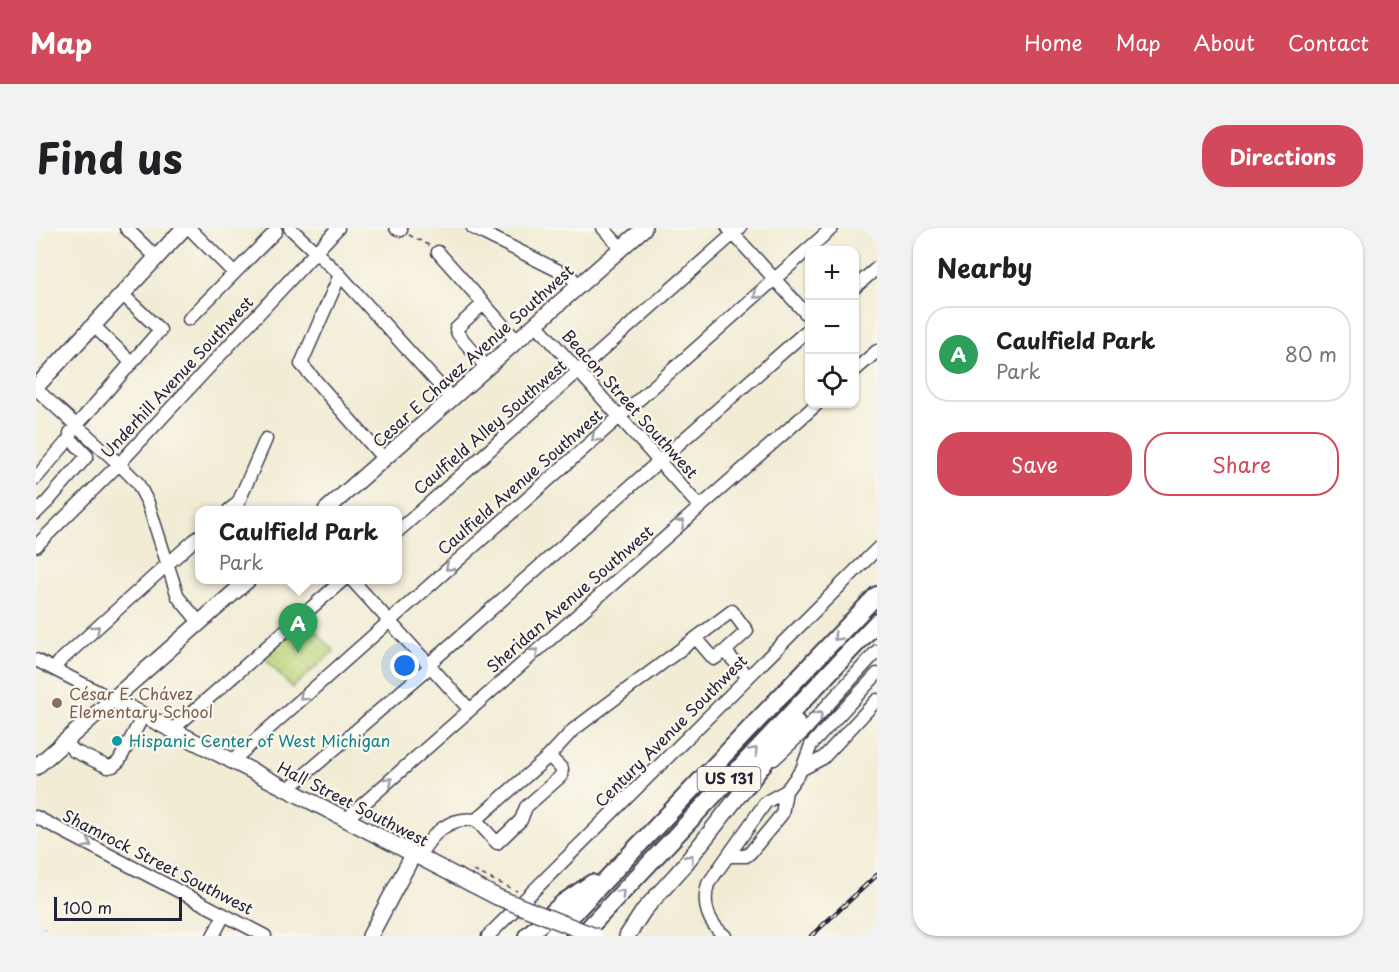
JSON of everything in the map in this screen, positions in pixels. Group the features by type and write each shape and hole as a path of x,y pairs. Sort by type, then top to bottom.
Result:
{"highway":[{"name":"US 131","path":"552,936 877,595"},
{"name":"US 131","path":"581,936 877,622"},
{"path":"747,785 848,652"},
{"path":"527,936 564,902 618,866"}],"main road":[{"path":"36,388 184,228"},
{"name":"Cesar E Chavez Avenue Southwest","path":"331,506 644,228"},
{"path":"36,767 242,584"},
{"name":"Hall Street Southwest","path":"112,699 497,897 595,936"},
{"path":"627,936 644,910 682,868 747,785"},
{"path":"370,936 416,856"}],"street":[{"path":"126,228 157,258"},
{"path":"189,228 234,273"},
{"path":"290,228 340,275 452,399"},
{"name":"Underhill Avenue Southwest","path":"36,546 120,464 338,228"},
{"path":"472,228 571,277 579,285"},
{"path":"603,228 621,248"},
{"name":"Caulfield Avenue Southwest","path":"231,762 832,228"},
{"path":"734,230 805,313"},
{"name":"Caulfield Alley Southwest","path":"402,528 734,230"},
{"path":"189,319 276,231"},
{"path":"438,252 517,341"},
{"path":"859,284 877,268"},
{"path":"340,275 301,364 384,459"},
{"path":"36,478 70,438 70,433 76,425 160,330 122,294"},
{"path":"484,303 456,329 487,368"},
{"name":"Beacon Street Southwest","path":"536,324 700,507"},
{"path":"93,326 132,363"},
{"path":"288,790 805,331"},
{"path":"859,367 877,351"},
{"path":"36,388 137,482 148,503 178,597 199,622"},
{"name":"Sheridan Avenue Southwest","path":"345,820 812,408"},
{"path":"36,513 87,456 70,438"},
{"path":"234,506 238,503 266,439"},
{"path":"54,669 60,661 195,540"},
{"name":"Century Avenue Southwest","path":"488,936 877,549"},
{"path":"172,730 337,584"},
{"path":"357,584 470,710"},
{"path":"416,856 431,836 443,827 457,819 476,820 549,756 573,730 732,611 747,631 714,659 696,638"},
{"path":"725,651 748,677"},
{"path":"747,785 805,730 877,651"},
{"name":"Hall Street Southwest","path":"36,660 112,699"},
{"path":"725,936 708,917 705,894 708,884 766,802 786,791 802,769 811,746 877,674"},
{"path":"802,769 823,758 877,699"},
{"path":"65,741 74,751 108,767 113,766 143,716"},
{"path":"476,820 497,843 521,820 526,807 561,776 562,769 549,756"},
{"path":"729,856 750,854 782,814 786,791"},
{"name":"Shamrock Street Southwest","path":"36,817 265,936"},
{"path":"213,936 224,915"}],"path":[{"path":"398,229 433,247 438,252"},
{"path":"474,870 517,891"}],"green space":[{"path":"305,619 334,651 292,688 263,656"}],"railway":[{"path":"811,936 877,875"}],"place":[{"name":"Caulfield Park","path":"298,653"},
{"name":"César E. Chávez Elementary School","path":"57,703"},
{"name":"Hispanic Center of West Michigan","path":"117,741"}]}
